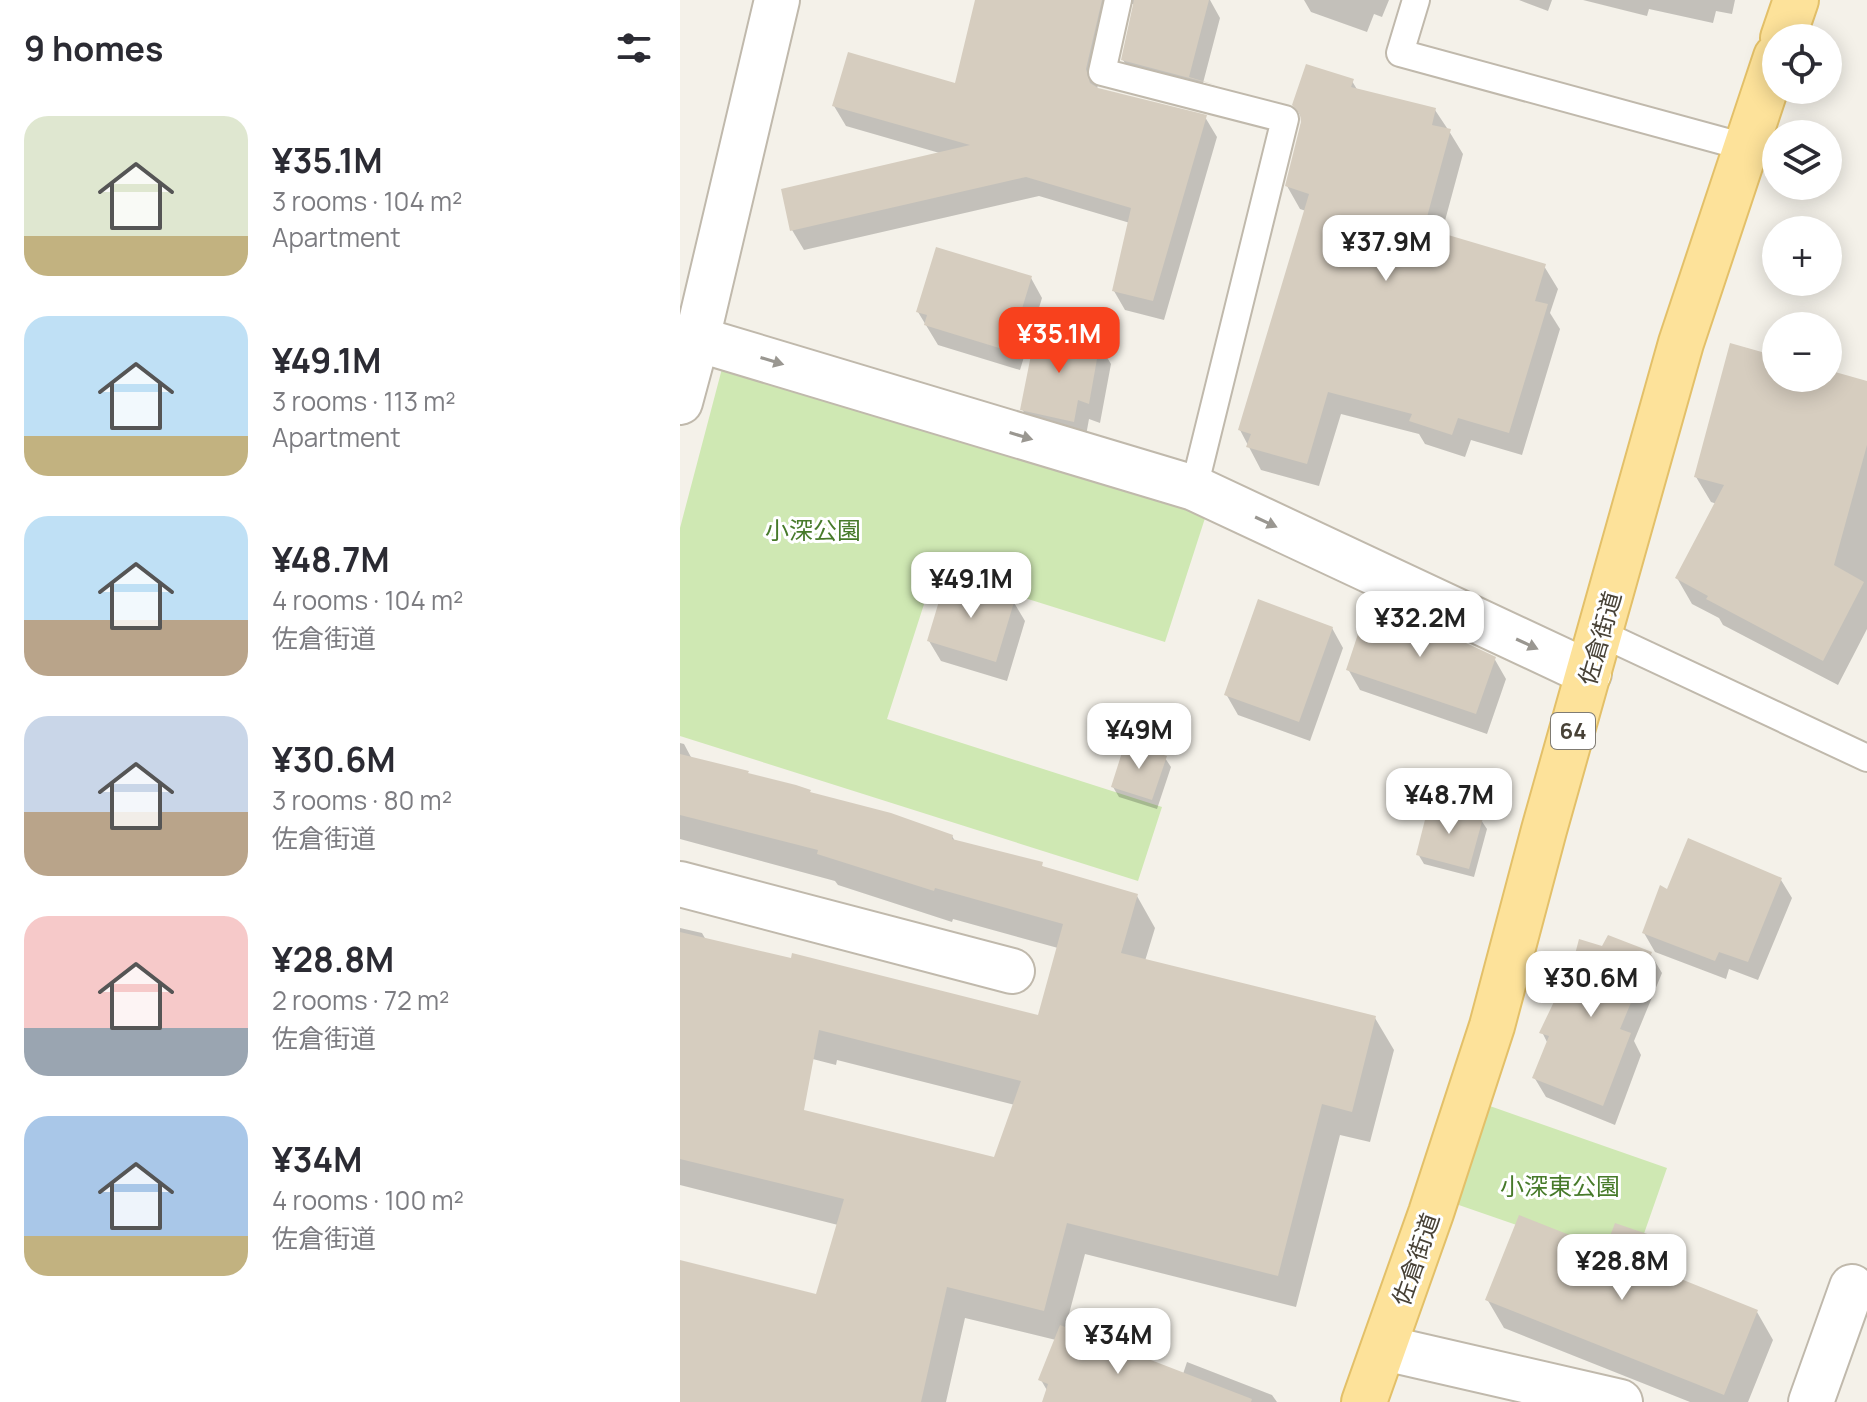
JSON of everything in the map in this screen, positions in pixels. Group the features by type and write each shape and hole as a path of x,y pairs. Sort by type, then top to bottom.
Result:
{"main road":[{"path":"1788,24 1796,0"},
{"name":"佐倉街道","path":"1364,1402 1385,1348 1492,1026 1681,343 1762,98"}],"street":[{"path":"680,402 689,336 777,0"},
{"path":"689,336 1194,488 1595,653"},
{"path":"680,884 1012,971"},
{"path":"1821,1399 1852,1287"},
{"path":"1385,1348 1620,1402"}],"lane":[{"path":"1118,0 1102,72 1285,119 1194,488"},
{"path":"1416,0 1400,53 1745,147"},
{"path":"1595,653 1867,758"}],"green space":[{"name":"小深公園","path":"724,361 1206,515 1165,642 935,570 887,719 1162,807 1138,881 680,736 680,528"},
{"name":"小深東公園","path":"1487,1105 1667,1168 1633,1265 1453,1203"}],"building":[{"path":"975,0 1102,0 1086,69 1090,83 1098,88 1207,115 1153,301 1112,291 1131,208 1026,177 790,231 781,189 970,145 832,106 848,52 955,83"},
{"path":"1134,0 1209,0 1189,77 1216,85 1121,60"},
{"path":"1306,64 1354,79 1351,87 1436,108 1432,125 1451,129 1427,217 1441,222 1438,232 1546,264 1535,301 1548,304 1509,433 1458,418 1452,435 1409,421 1412,414 1328,392 1307,464 1246,447 1251,434 1238,430 1309,194 1285,186 1301,122 1300,114 1292,105"},
{"path":"936,247 1032,276 1009,351 924,325 927,315 916,312"},
{"path":"1036,330 1100,342 1089,404 1078,400 1074,422 1020,410"},
{"path":"1730,343 1762,352 1762,392 1842,392 1842,374 1867,381 1867,445 1834,565 1864,582 1823,661 1706,599 1708,596 1675,578 1724,485 1694,477"},
{"path":"946,578 1015,599 996,662 927,641"},
{"path":"1370,598 1496,657 1476,714 1346,670"},
{"path":"1258,599 1333,627 1299,722 1224,695"},
{"path":"1125,743 1167,756 1152,800 1111,787"},
{"path":"680,754 749,771 810,792 891,813 953,835 952,839 1043,862 1042,866 1138,894 1121,953 1376,1016 1352,1112 1322,1104 1278,1276 1067,1223 1044,1311 947,1287 921,1402 680,1402 680,1260 816,1294 844,1199 680,1159 680,932 791,958 792,953 1038,1015 1063,924 935,888 934,891 817,854 818,850 680,815","holes":["819,1030 1021,1081 994,1157 804,1110"]},
{"path":"1429,804 1483,818 1469,869 1416,855"},
{"path":"1688,838 1782,878 1748,962 1719,952 1715,961 1642,933 1660,885 1667,889"},
{"path":"1608,935 1652,952 1620,1029 1631,1033 1603,1106 1532,1078 1549,1036 1539,1033 1573,962 1579,939 1602,946"},
{"path":"1519,1215 1605,1249 1615,1223 1656,1237 1646,1265 1758,1310 1724,1395 1485,1300"},
{"path":"1060,1325 1252,1399 1251,1402 1042,1402 1048,1384 1038,1380"}]}
